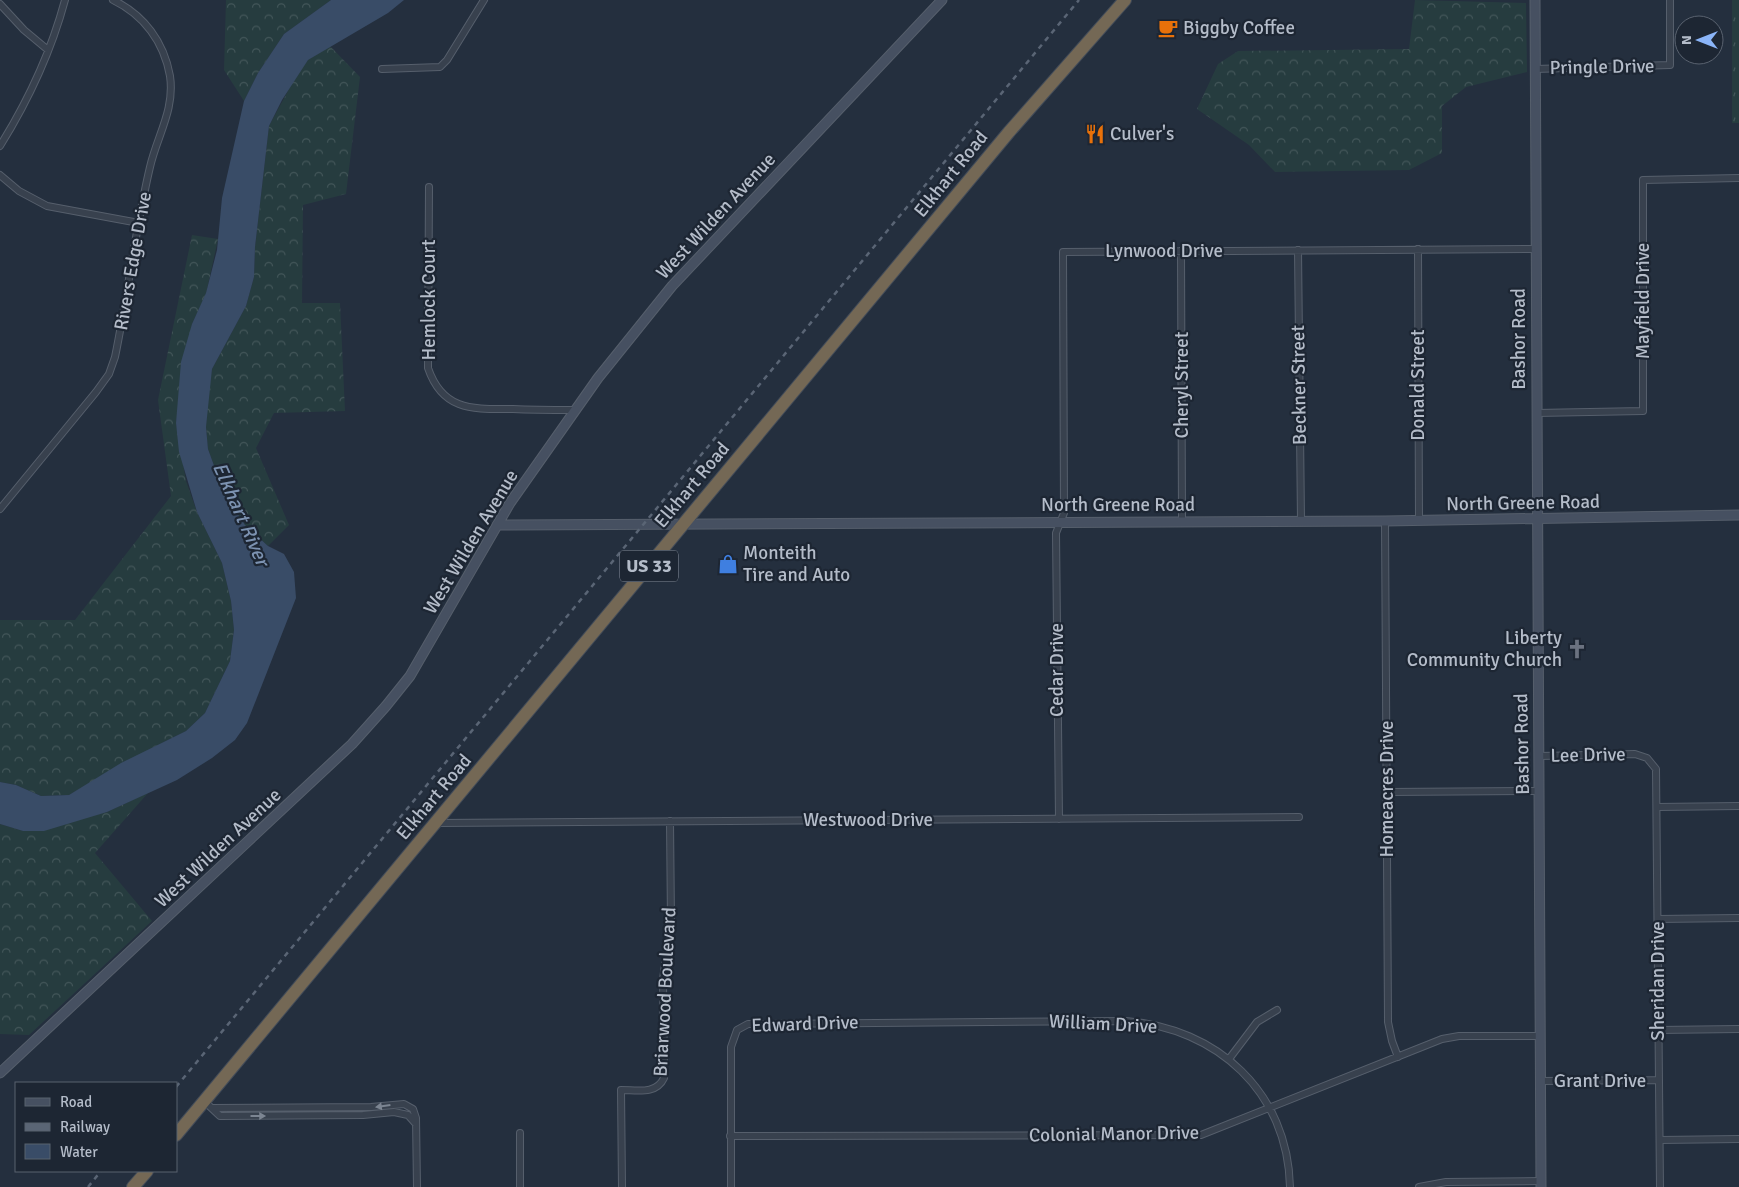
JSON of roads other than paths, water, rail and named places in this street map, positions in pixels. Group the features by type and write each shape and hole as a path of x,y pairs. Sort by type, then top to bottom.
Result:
{"highway":[{"name":"Elkhart Road","path":"178,1133 208,1105 436,823 1009,132 1125,0"},
{"path":"133,1187 146,1172"}],"street":[{"path":"0,146 24,104 48,50 65,0"},
{"name":"Rivers Edge Drive","path":"0,509 109,374 116,349 150,167 169,110 170,77 161,48 150,29 137,14 113,0"},
{"path":"382,69 433,69 440,67 447,60 484,0"},
{"name":"West Wilden Avenue","path":"0,1073 318,776 369,725 410,676 510,503 574,410 672,286 942,0"},
{"name":"Bashor Road","path":"1534,0 1541,1184"},
{"name":"Pringle Drive","path":"1535,69 1670,66 1670,0"},
{"path":"0,4 24,30 48,50"},
{"path":"0,175 19,191 47,206 139,223"},
{"name":"Mayfield Drive","path":"1536,413 1643,412 1643,180 1739,178"},
{"name":"Hemlock Court","path":"429,187 428,368 437,388 451,400 468,408 574,410"},
{"name":"Donald Street","path":"1418,249 1419,520"},
{"name":"Lynwood Drive","path":"1061,521 1064,513 1063,252 1536,249"},
{"name":"Cheryl Street","path":"1182,250 1182,520"},
{"name":"Beckner Street","path":"1298,250 1301,520"},
{"name":"North Greene Road","path":"498,525 1182,520 1385,521 1739,515"},
{"name":"Cedar Drive","path":"1059,819 1056,533 1061,521"},
{"name":"Homeacres Drive","path":"1385,521 1388,1022 1398,1057"},
{"name":"Lee Drive","path":"1539,756 1639,755 1651,762 1657,774"},
{"name":"Sheridan Drive","path":"1657,774 1660,1187"},
{"path":"1386,792 1539,791"},
{"path":"1657,807 1739,806"},
{"name":"Westwood Drive","path":"436,823 1299,817"},
{"name":"Briarwood Boulevard","path":"622,1187 621,1090 653,1090 660,1086 664,1078 663,979 671,922 670,821"},
{"path":"1658,919 1739,918"},
{"path":"1229,1059 1257,1022 1277,1010"},
{"name":"Edward Drive","path":"731,1187 731,1047 734,1035 740,1027 758,1022 942,1022"},
{"name":"William Drive","path":"942,1022 1142,1022 1158,1024 1193,1036 1229,1059 1250,1080 1269,1108 1282,1138 1290,1187"},
{"path":"1658,1030 1739,1029"},
{"name":"Colonial Manor Drive","path":"730,1136 1191,1136 1210,1132 1450,1037 1540,1036"},
{"name":"Grant Drive","path":"1540,1081 1659,1080"},
{"path":"208,1105 220,1116 362,1115 402,1112 412,1118 417,1125 417,1187"},
{"path":"520,1133 520,1187"},
{"path":"1660,1140 1739,1139"},
{"path":"1419,1187 1446,1182 1541,1184"}],"water":[{"path":"331,0 404,0 388,13 308,60 282,100 269,126 255,247 254,277 246,306 212,369 206,427 208,449 224,493 245,525 268,546 284,554 294,572 296,598 247,723 235,740 212,758 177,780 107,812 44,831 23,831 0,824 0,782 16,785 41,796 69,795 121,763 186,731 205,713 230,661 234,630 231,601 222,563 197,512 179,452 176,423 181,362 192,324 206,293 217,250 222,198 244,101 258,73 284,34"}],"railway":[{"path":"178,1085 1079,0"},
{"path":"88,1187 100,1172"}],"place":[{"name":"Biggby Coffee","path":"1168,28"},
{"name":"Culver's","path":"1095,134"},
{"name":"Monteith Tire and Auto","path":"728,564"},
{"name":"Liberty Community Church","path":"1577,649"}],"water label":[{"name":"Elkhart River","path":"241,514"}]}
